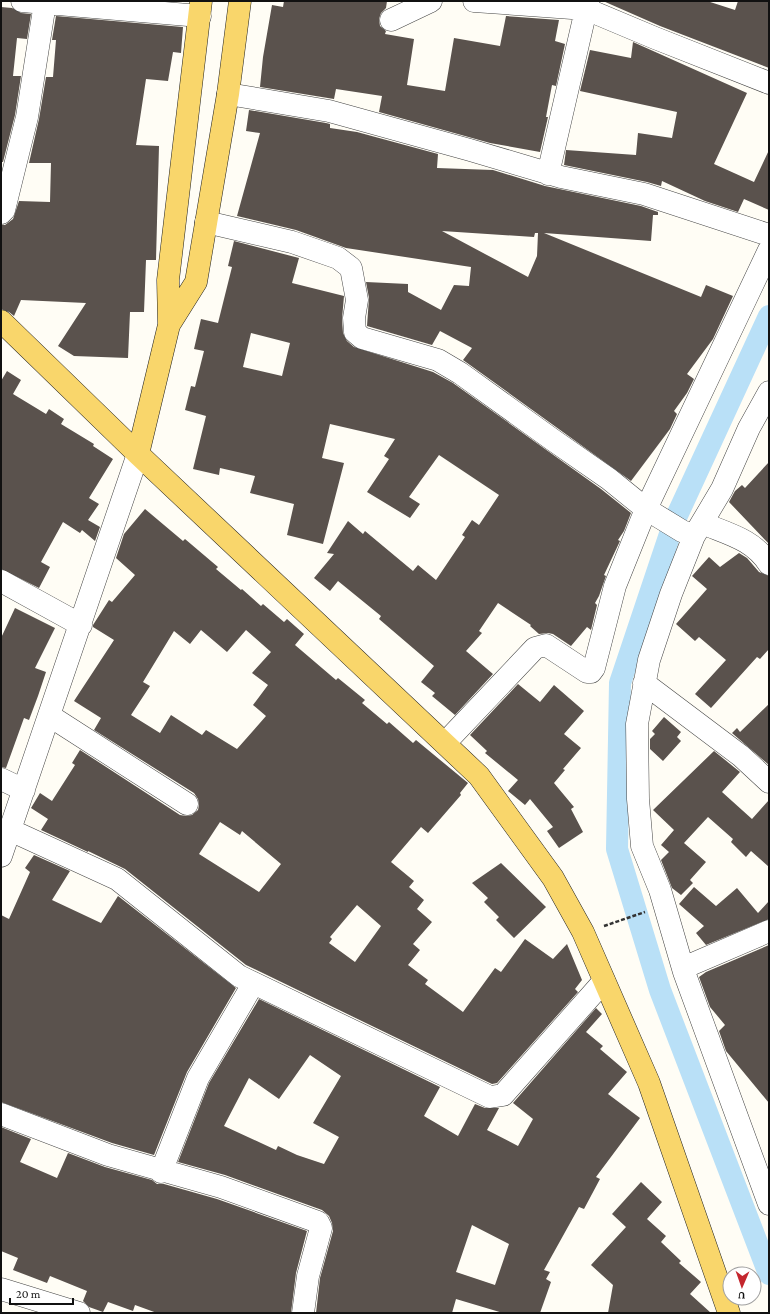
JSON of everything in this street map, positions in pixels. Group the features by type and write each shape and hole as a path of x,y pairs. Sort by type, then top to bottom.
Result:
{"main road":[{"path":"169,325 196,282 228,94 240,1"},
{"path":"138,454 169,325 168,280 201,9"},
{"path":"1,321 138,454 479,776 554,878 583,932 649,1084 729,1313"}],"street":[{"path":"22,1 201,9"},
{"path":"391,20 431,1"},
{"path":"474,1 587,5 655,38 769,83"},
{"path":"1,213 4,210 27,117 45,3"},
{"path":"548,174 587,5"},
{"path":"228,94 329,111 470,150 548,174 644,194 769,235"},
{"path":"206,222 292,242 338,258 350,268 357,300 354,318 355,332 362,338 438,360 460,372 547,436 609,479 651,512 693,530 750,544 761,552 769,564"},
{"path":"445,743 535,648 546,645 587,672 591,672 594,668 615,586 651,512 769,250"},
{"path":"769,392 749,428 722,489 693,530 648,660 636,724 638,799 642,846 660,890 683,968 769,1204"},
{"path":"1,856 50,716 138,454"},
{"path":"1,581 81,625"},
{"path":"644,683 741,756 769,782"},
{"path":"50,716 187,804"},
{"path":"1,779 24,790"},
{"path":"10,830 117,879 239,976 253,984 490,1097 503,1095 604,980"},
{"path":"683,968 769,931"},
{"path":"161,1172 198,1078 253,984"},
{"path":"1,1114 108,1156 161,1172 221,1187 318,1222 321,1228 308,1276 303,1313"},
{"path":"1,1289 79,1313"}],"path":[{"path":"603,926 648,911"}],"building":[{"path":"284,1 387,1 386,8 381,13 379,19 380,26 386,31 385,34 414,39 407,85 445,91 454,38 500,46 506,16 559,20 555,41 565,44 556,86 552,85 546,117 548,117 540,152 490,143 379,112 382,96 336,89 334,99 260,87 263,57 272,5 283,7"},
{"path":"603,1 707,1 735,10 738,1 769,1 769,68 660,26"},
{"path":"1,7 12,8 21,13 31,14 27,39 17,38 13,76 21,76 15,115 3,162 1,162"},
{"path":"56,16 183,27 181,53 173,52 168,81 146,79 136,145 159,146 156,260 146,260 144,312 130,312 128,358 74,356 58,346 86,303 21,300 14,316 1,309 1,225 5,225 13,219 19,201 50,202 51,163 29,163 39,119 46,77 53,77 56,40 52,40"},
{"path":"633,42 747,93 714,164 754,182 769,150 769,210 744,199 738,212 705,201 662,181 661,186 564,165 566,150 636,155 638,133 672,138 677,112 580,91 590,50 631,58"},
{"path":"249,110 326,123 330,124 330,128 357,132 438,154 437,168 493,170 545,186 641,206 658,212 658,215 653,215 651,241 544,233 701,297 706,285 733,296 713,339 687,374 694,379 687,393 674,411 677,414 670,429 631,481 463,360 472,348 440,331 432,345 367,326 369,298 366,282 408,284 408,292 441,310 454,285 469,286 471,267 346,248 296,230 237,216 260,133 246,131","holes":["442,231 534,237 535,233 538,233 537,256 528,277"]},
{"path":"234,241 299,258 292,283 344,296 342,319 343,333 347,341 354,347 433,372 453,383 601,489 631,513 604,575 606,576 595,603 597,605 591,630 587,627 571,646 553,634 539,634 530,626 531,625 498,603 479,631 482,633 466,651 493,674 455,715 432,696 435,693 421,682 434,666 379,619 381,616 338,581 330,591 314,578 334,554 327,553 348,521 363,534 365,531 413,571 418,565 436,580 465,537 462,535 472,520 479,525 499,495 439,455 409,497 420,504 410,518 367,492 389,459 384,456 395,439 330,424 322,458 344,463 323,544 287,535 294,504 250,493 255,476 220,468 219,475 193,469 206,416 185,410 191,386 195,387 204,351 194,349 201,319 218,323 232,267 228,266","holes":["251,333 290,343 282,376 243,367"]},
{"path":"7,371 21,380 13,394 46,414 49,409 64,419 61,424 94,444 93,446 113,459 89,498 99,504 88,520 100,527 95,541 82,530 80,533 63,522 41,562 50,567 39,588 1,569 1,381"},
{"path":"769,462 769,544 729,502 735,491 742,485 745,488"},
{"path":"145,509 183,541 185,539 218,567 216,569 261,606 263,604 284,622 287,619 304,634 295,645 336,680 338,678 365,700 362,703 387,724 389,722 413,743 416,740 468,783 460,793 461,795 428,833 421,827 391,862 414,881 409,887 424,900 417,909 432,922 413,944 420,950 408,965 428,980 425,984 463,1012 495,968 501,972 525,939 553,959 567,944 582,980 575,989 578,992 497,1083 492,1084 246,965 125,869 41,830 48,819 31,808 40,793 52,801 75,765 72,763 80,750 180,815 192,815 198,810 198,799 194,793 94,730 101,718 74,701 114,640 93,627 93,625 109,600 112,602 135,575 116,558 124,534","holes":["201,630 227,652 246,630 271,652 252,673 268,685 253,705 266,716 237,749 206,730 202,735 171,715 160,733 131,715 150,686 143,682 174,631 190,644","220,822 240,835 242,831 281,864 259,892 199,854","357,905 381,926 355,962 329,943 332,939 330,937"]},
{"path":"739,553 747,558 759,572 769,576 769,649 760,659 757,657 711,708 695,694 726,660 699,637 695,641 676,624 707,589 692,576 709,557 720,567"},
{"path":"15,608 55,628 35,668 46,672 38,696 29,720 24,718 6,768 1,767 1,638"},
{"path":"518,684 540,702 554,685 584,711 564,734 581,748 563,769 565,770 554,783 574,807 571,809 583,832 559,848 547,831 553,827 530,799 525,805 508,791 518,780 485,753 487,751 470,735"},
{"path":"769,704 769,765 732,733 737,728 740,732"},
{"path":"664,717 681,732 677,737 681,741 663,761 650,749 650,739 655,734 652,731"},
{"path":"714,751 740,772 722,792 752,819 769,800 769,867 751,851 746,857 731,842 733,839 708,817 684,843 706,862 690,880 693,883 681,895 672,888 661,860 669,852 661,845 674,830 653,810"},
{"path":"34,855 70,871 52,900 101,923 118,896 236,988 187,1072 154,1155 112,1143 1,1102 1,915 9,919 30,872 25,868"},
{"path":"501,863 546,907 514,938 496,920 499,917 484,902 488,898 472,883"},
{"path":"694,887 716,906 737,888 758,913 769,901 769,919 706,945 696,933 704,926 679,904"},
{"path":"769,945 769,1103 726,1051 719,1031 725,1025 710,1007 699,977 706,972"},
{"path":"259,999 440,1087 424,1116 458,1136 475,1104 485,1108 499,1108 487,1130 518,1146 533,1119 513,1103 596,1008 602,1014 586,1032 603,1046 600,1049 627,1072 608,1094 640,1118 596,1177 600,1179 584,1209 579,1207 544,1270 550,1272 546,1279 551,1282 540,1313 503,1313 456,1299 452,1313 316,1313 320,1278 333,1231 329,1216 322,1210 225,1175 178,1162 209,1083","holes":["310,1055 341,1076 313,1123 339,1137 324,1164 297,1155 278,1146 276,1150 224,1126 249,1078 279,1099","472,1225 509,1244 495,1285 456,1272"]},
{"path":"1,1127 31,1139 20,1162 57,1178 68,1153 105,1167 152,1180 157,1184 164,1184 217,1199 307,1231 296,1273 291,1313 157,1313 135,1305 133,1311 108,1302 103,1312 89,1307 83,1301 87,1291 50,1276 47,1283 13,1270 18,1258 1,1251"},
{"path":"641,1182 662,1202 647,1219 666,1236 661,1242 681,1261 679,1263 701,1282 690,1294 711,1313 608,1313 613,1285 591,1265 626,1227 612,1214"}],"waterway":[{"path":"769,316 674,522 620,683 617,849 660,990 769,1274"}]}
